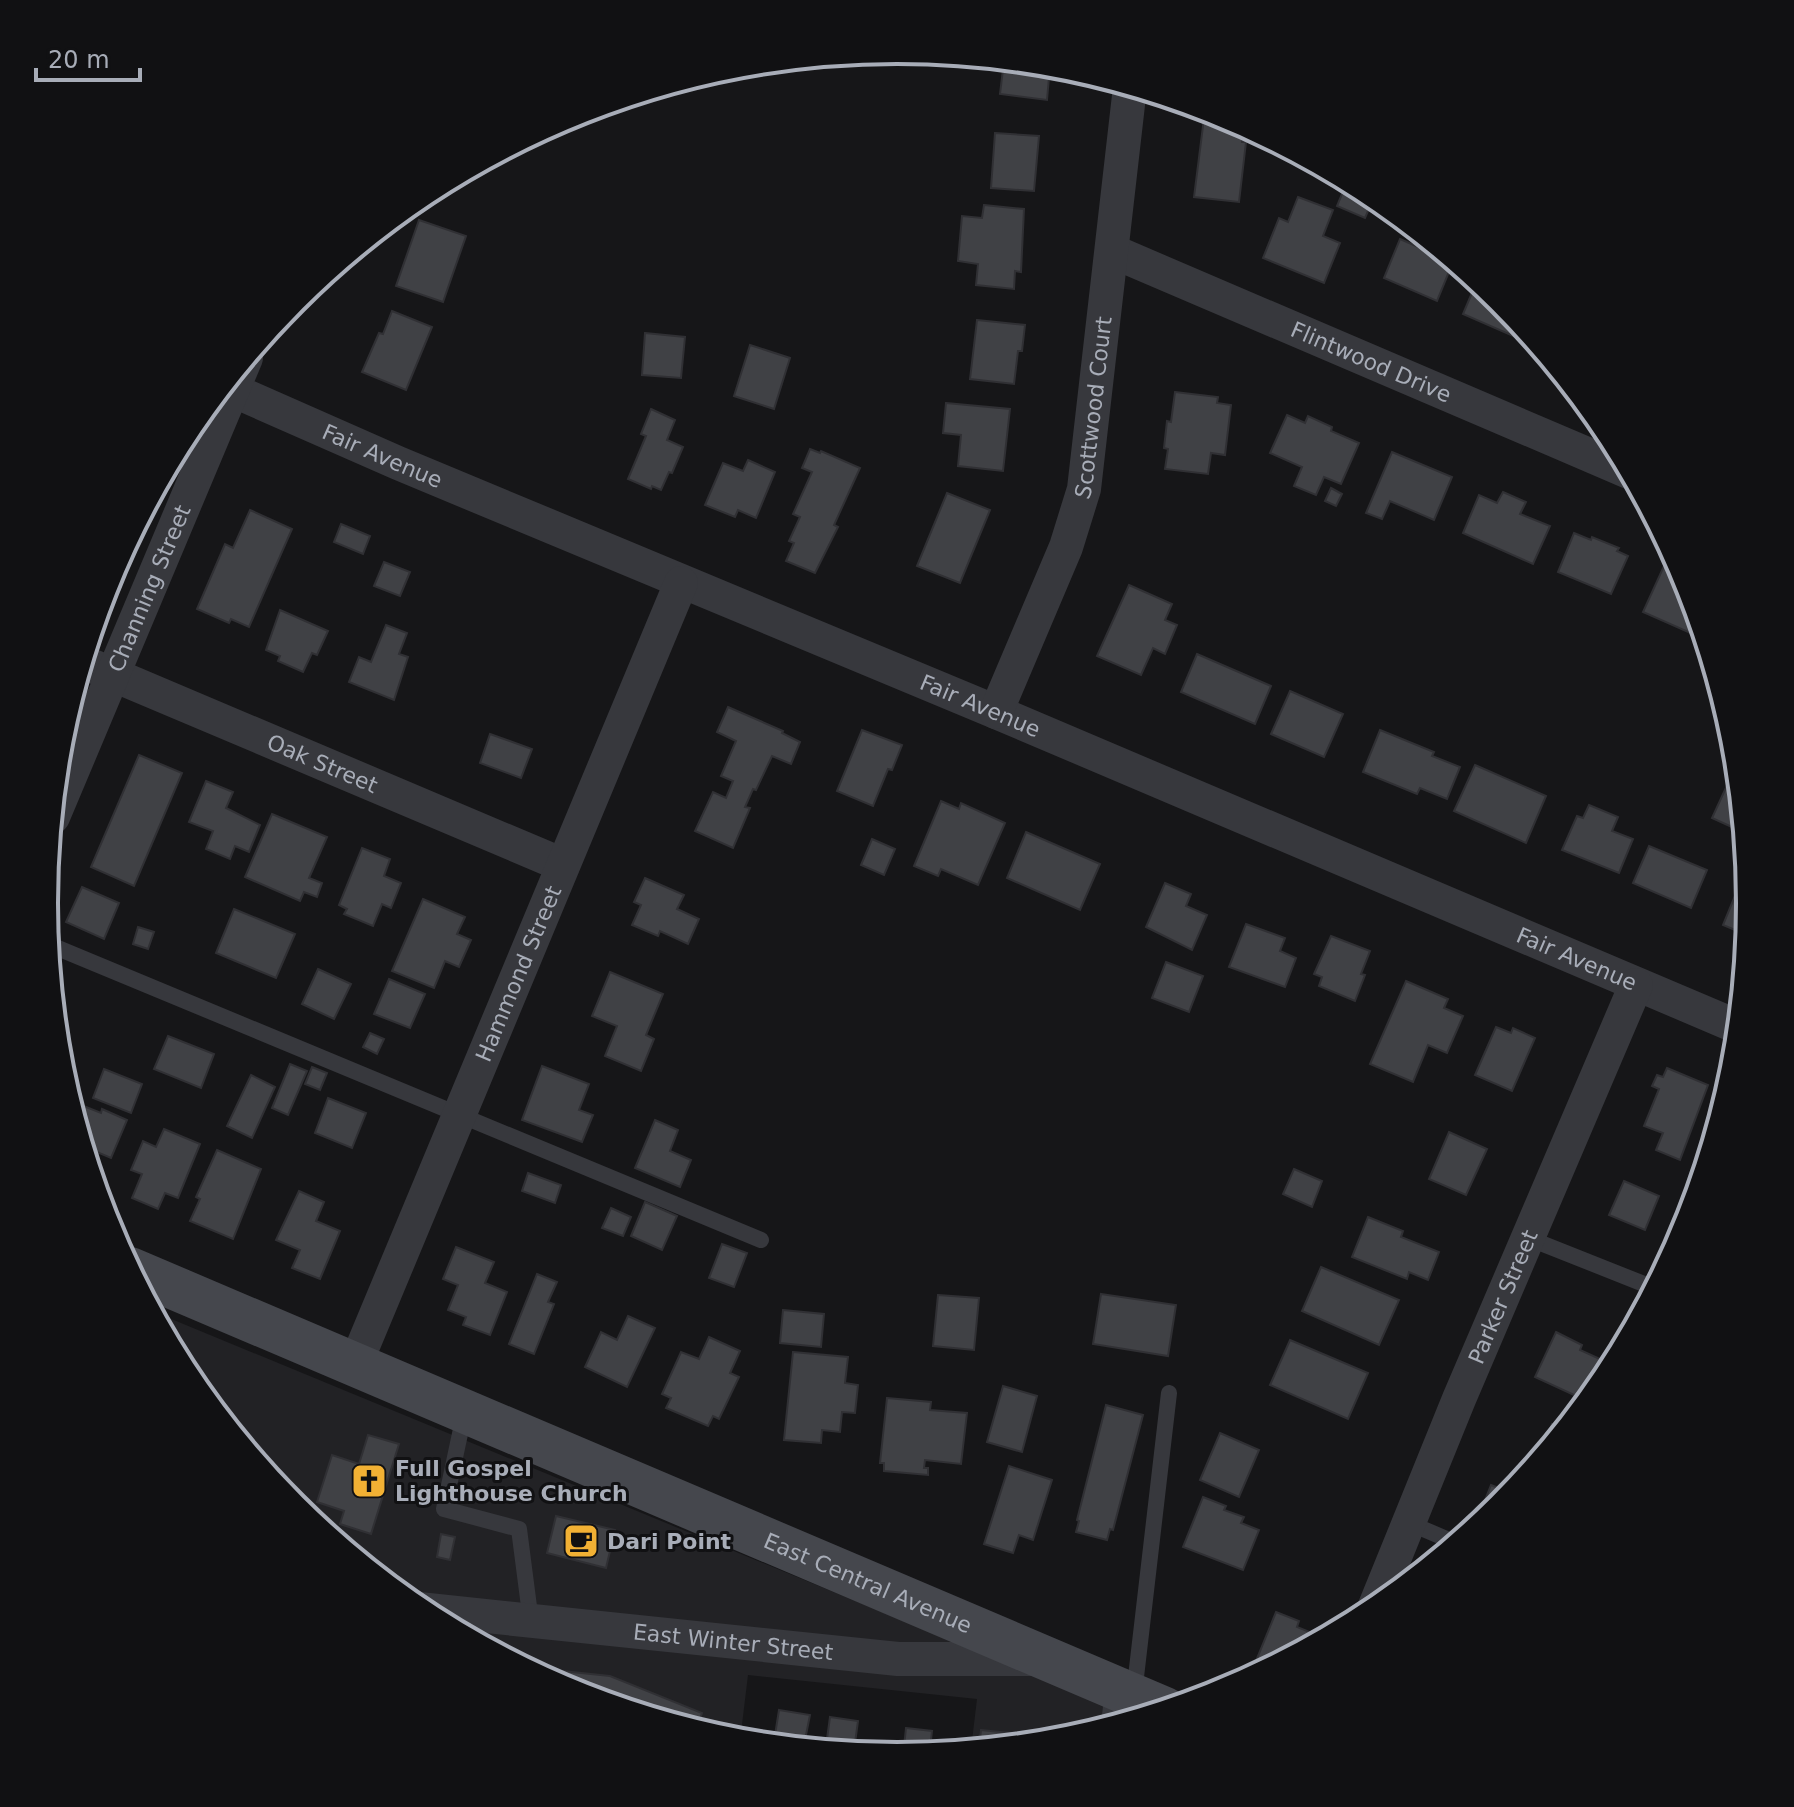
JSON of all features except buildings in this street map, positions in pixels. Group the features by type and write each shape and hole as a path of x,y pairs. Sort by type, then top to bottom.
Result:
{"main road":[{"name":"East Central Avenue","path":"145,1276 1047,1659 1134,1705"}],"street":[{"name":"Scottwood Court","path":"996,712 1066,547 1084,489 1129,97"},
{"name":"Flintwood Drive","path":"1112,251 1612,465"},
{"name":"Fair Avenue","path":"233,391 1727,1023"},
{"name":"Channing Street","path":"71,757 98,668 217,412"},
{"name":"Hammond Street","path":"355,1365 681,583"},
{"name":"Oak Street","path":"98,668 563,865"},
{"name":"Parker Street","path":"1383,1587 1636,985"},
{"name":"East Winter Street","path":"449,1613 898,1659 1047,1659"}],"lane":[{"path":"60,949 761,1240"},
{"path":"1528,1238 1644,1284"},
{"path":"1134,1705 1169,1393"},
{"path":"465,1411 444,1509 519,1529 531,1622"},
{"path":"1409,1523 1445,1538"}],"shaded area":[{"path":"167,1317 1105,1704 1103,1716 972,1739 977,1699 748,1675 742,1727 627,1698 576,1679 477,1630 386,1569 304,1497 231,1414 199,1370"}],"place":[{"name":"Full Gospel Lighthouse Church","path":"369,1481"},
{"name":"Dari Point","path":"581,1541"}]}
